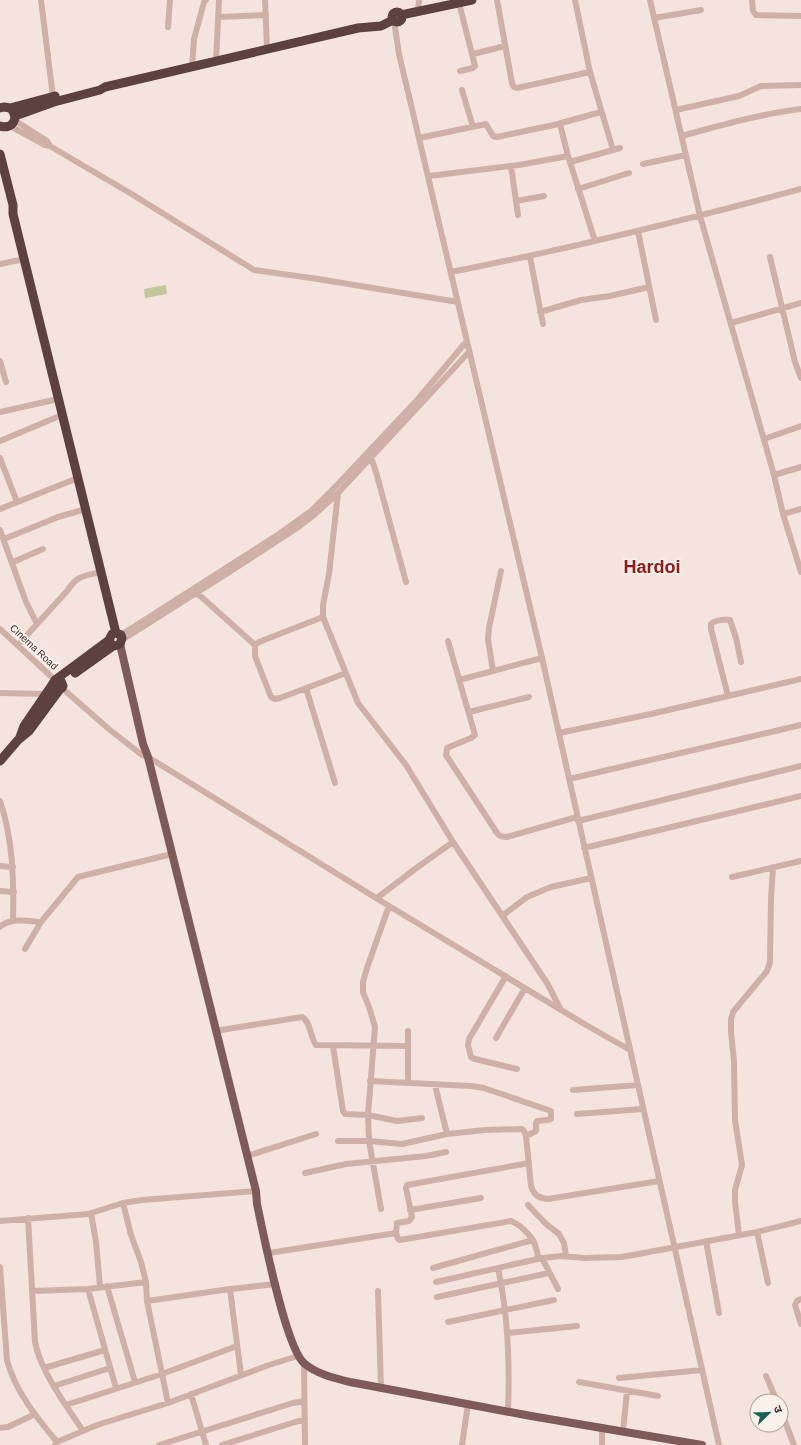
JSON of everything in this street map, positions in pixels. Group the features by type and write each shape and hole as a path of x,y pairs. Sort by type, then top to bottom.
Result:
{"highway":[{"path":"12,118 54,102 100,90 105,87 364,26 381,26 394,21 392,16 395,12 400,13 401,15 472,0"},
{"path":"0,126 6,127 12,118 53,97 99,86 105,87"},
{"path":"0,108 4,107 12,118"},
{"path":"0,154 13,206 13,214"},
{"path":"0,174 9,206 13,214 117,640 46,694 24,726 18,740"},
{"path":"0,761 18,740 29,731 58,684"}],"main road":[{"path":"117,640 144,744 145,756 168,855 276,1284 290,1338 298,1356 304,1363 326,1376 350,1382 702,1445"},
{"path":"145,756 246,1156 253,1192"}],"street":[{"path":"41,0 53,97"},
{"path":"168,27 170,0"},
{"path":"192,67 194,39 204,2 206,0"},
{"path":"211,0 219,1 216,61"},
{"path":"265,0 268,48"},
{"path":"418,11 419,0"},
{"path":"497,0 512,83 516,88 590,72"},
{"path":"575,0 590,72 613,150"},
{"path":"650,0 700,216 764,439 783,514 798,555 801,572"},
{"path":"752,0 753,11 756,15 801,16"},
{"path":"459,3 473,54 475,67 460,71"},
{"path":"654,18 701,10"},
{"path":"218,18 266,15"},
{"path":"394,21 399,54 542,658 719,1445"},
{"path":"473,54 505,46"},
{"path":"676,110 739,96 762,86 801,85"},
{"path":"462,90 473,128"},
{"path":"682,136 727,123 781,111 801,109"},
{"path":"419,138 487,125 493,136 496,137 560,124 601,112"},
{"path":"12,118 47,141 50,146 130,193 254,270 458,302"},
{"path":"560,124 569,159 595,241"},
{"path":"429,176 569,159 620,148"},
{"path":"643,164 686,155"},
{"path":"511,166 518,216"},
{"path":"578,189 628,173"},
{"path":"451,272 530,257 700,216 801,189"},
{"path":"516,201 544,196"},
{"path":"638,231 656,320"},
{"path":"530,257 543,324"},
{"path":"770,257 801,378"},
{"path":"0,264 24,259"},
{"path":"540,312 581,300 610,296 650,287"},
{"path":"731,323 801,303"},
{"path":"117,640 279,534 311,511 418,399 466,342"},
{"path":"117,640 197,592 297,528 314,515 338,493 469,352"},
{"path":"0,361 6,382"},
{"path":"0,412 58,399"},
{"path":"0,440 62,415"},
{"path":"764,439 801,426"},
{"path":"371,457 406,582"},
{"path":"0,458 17,502"},
{"path":"774,475 801,467"},
{"path":"0,509 78,478"},
{"path":"338,493 329,574 323,605 323,617 358,703 406,765 453,842 553,993 561,1010"},
{"path":"4,539 58,517 86,509"},
{"path":"783,514 801,509"},
{"path":"0,530 13,562 26,602 38,624"},
{"path":"13,562 43,550"},
{"path":"493,671 488,639 501,571"},
{"path":"18,645 67,592 74,581 81,577 101,572"},
{"path":"197,592 255,645 255,656 271,697 274,699 346,674"},
{"path":"255,645 259,642 323,617"},
{"path":"728,696 711,629 711,624 713,622 730,620 736,638 741,662"},
{"name":"Cinema Road","path":"0,629 58,684 110,730 145,756 389,906 630,1050"},
{"path":"448,641 475,732 474,737 447,748 446,755 497,833 503,837 801,766"},
{"path":"459,680 542,658"},
{"path":"558,733 651,714 801,680"},
{"path":"306,688 335,783"},
{"path":"0,693 46,694"},
{"path":"469,712 529,697"},
{"path":"569,779 801,725"},
{"path":"584,848 801,796"},
{"path":"0,801 5,820 13,867 14,892 12,921"},
{"path":"377,898 453,842"},
{"path":"25,949 41,922 73,881 78,877 168,855"},
{"path":"732,877 801,861"},
{"path":"0,866 13,867"},
{"path":"739,1235 735,1190 742,1165 735,1120 734,1061 731,1019 733,1012 767,971 770,962 773,867"},
{"path":"502,916 527,897 551,888 591,878"},
{"path":"0,892 14,892"},
{"path":"381,1209 372,1163 368,1116 375,1027 363,992 363,982 389,906"},
{"path":"0,927 4,923 12,921 41,922"},
{"path":"506,976 468,1039 468,1045 471,1057 475,1059 518,1069"},
{"path":"496,1038 525,988"},
{"path":"215,1031 302,1017 305,1018 316,1045 408,1046"},
{"path":"408,1031 408,1083"},
{"path":"333,1046 343,1111 345,1114 397,1121 422,1118"},
{"path":"370,1081 484,1088 551,1112 551,1119 536,1121 536,1131 526,1136"},
{"path":"435,1085 447,1134"},
{"path":"574,1090 638,1085"},
{"path":"577,1114 643,1109"},
{"path":"338,1141 369,1141 402,1144 447,1134 519,1129 524,1131 526,1136 531,1186 533,1192 540,1198 548,1199 597,1192 659,1181"},
{"path":"246,1156 316,1134"},
{"path":"306,1173 346,1164 372,1163 446,1152"},
{"path":"529,1163 408,1184 406,1188 411,1220 397,1223 396,1233 399,1240 511,1221 533,1240 541,1259 558,1289"},
{"path":"0,1221 90,1213 123,1203 142,1200 253,1192"},
{"path":"410,1210 481,1198"},
{"path":"123,1203 127,1223 141,1262 146,1282 147,1301 168,1403"},
{"path":"528,1204 546,1224 559,1234 564,1243 566,1256"},
{"path":"90,1213 104,1286 135,1382"},
{"path":"28,1218 35,1342 44,1368 83,1431"},
{"path":"436,1282 541,1259 566,1256 584,1258 622,1257 757,1232 801,1222"},
{"path":"757,1232 768,1283"},
{"path":"269,1253 396,1233"},
{"path":"433,1268 533,1240"},
{"path":"706,1241 719,1313"},
{"path":"0,1267 7,1360 15,1384 56,1444 97,1425 168,1403 241,1375 298,1356"},
{"path":"498,1268 508,1333 510,1382 508,1411"},
{"path":"437,1297 549,1273"},
{"path":"32,1291 88,1289 146,1282"},
{"path":"147,1301 230,1288 276,1284"},
{"path":"230,1288 241,1375"},
{"path":"88,1289 116,1388"},
{"path":"378,1291 381,1388"},
{"path":"801,1299 797,1301 795,1305 801,1324"},
{"path":"448,1322 554,1300"},
{"path":"508,1333 577,1326"},
{"path":"66,1405 162,1374 237,1346"},
{"path":"44,1368 105,1350"},
{"path":"304,1363 305,1445"},
{"path":"54,1386 110,1368"},
{"path":"619,1378 702,1370"},
{"path":"766,1376 773,1393"},
{"path":"579,1382 658,1396"},
{"path":"623,1431 628,1391"},
{"path":"192,1394 206,1445"},
{"path":"159,1445 293,1403 304,1401"},
{"path":"462,1445 468,1404"},
{"path":"0,1428 8,1428 35,1414"},
{"path":"222,1445 304,1418"},
{"path":"602,1428 602,1445"},
{"path":"789,1432 794,1445"},
{"path":"244,1445 246,1438"}],"green space":[{"path":"166,285 167,294 145,298 144,289"}],"district":[{"name":"Hardoi","path":"652,567"}]}
